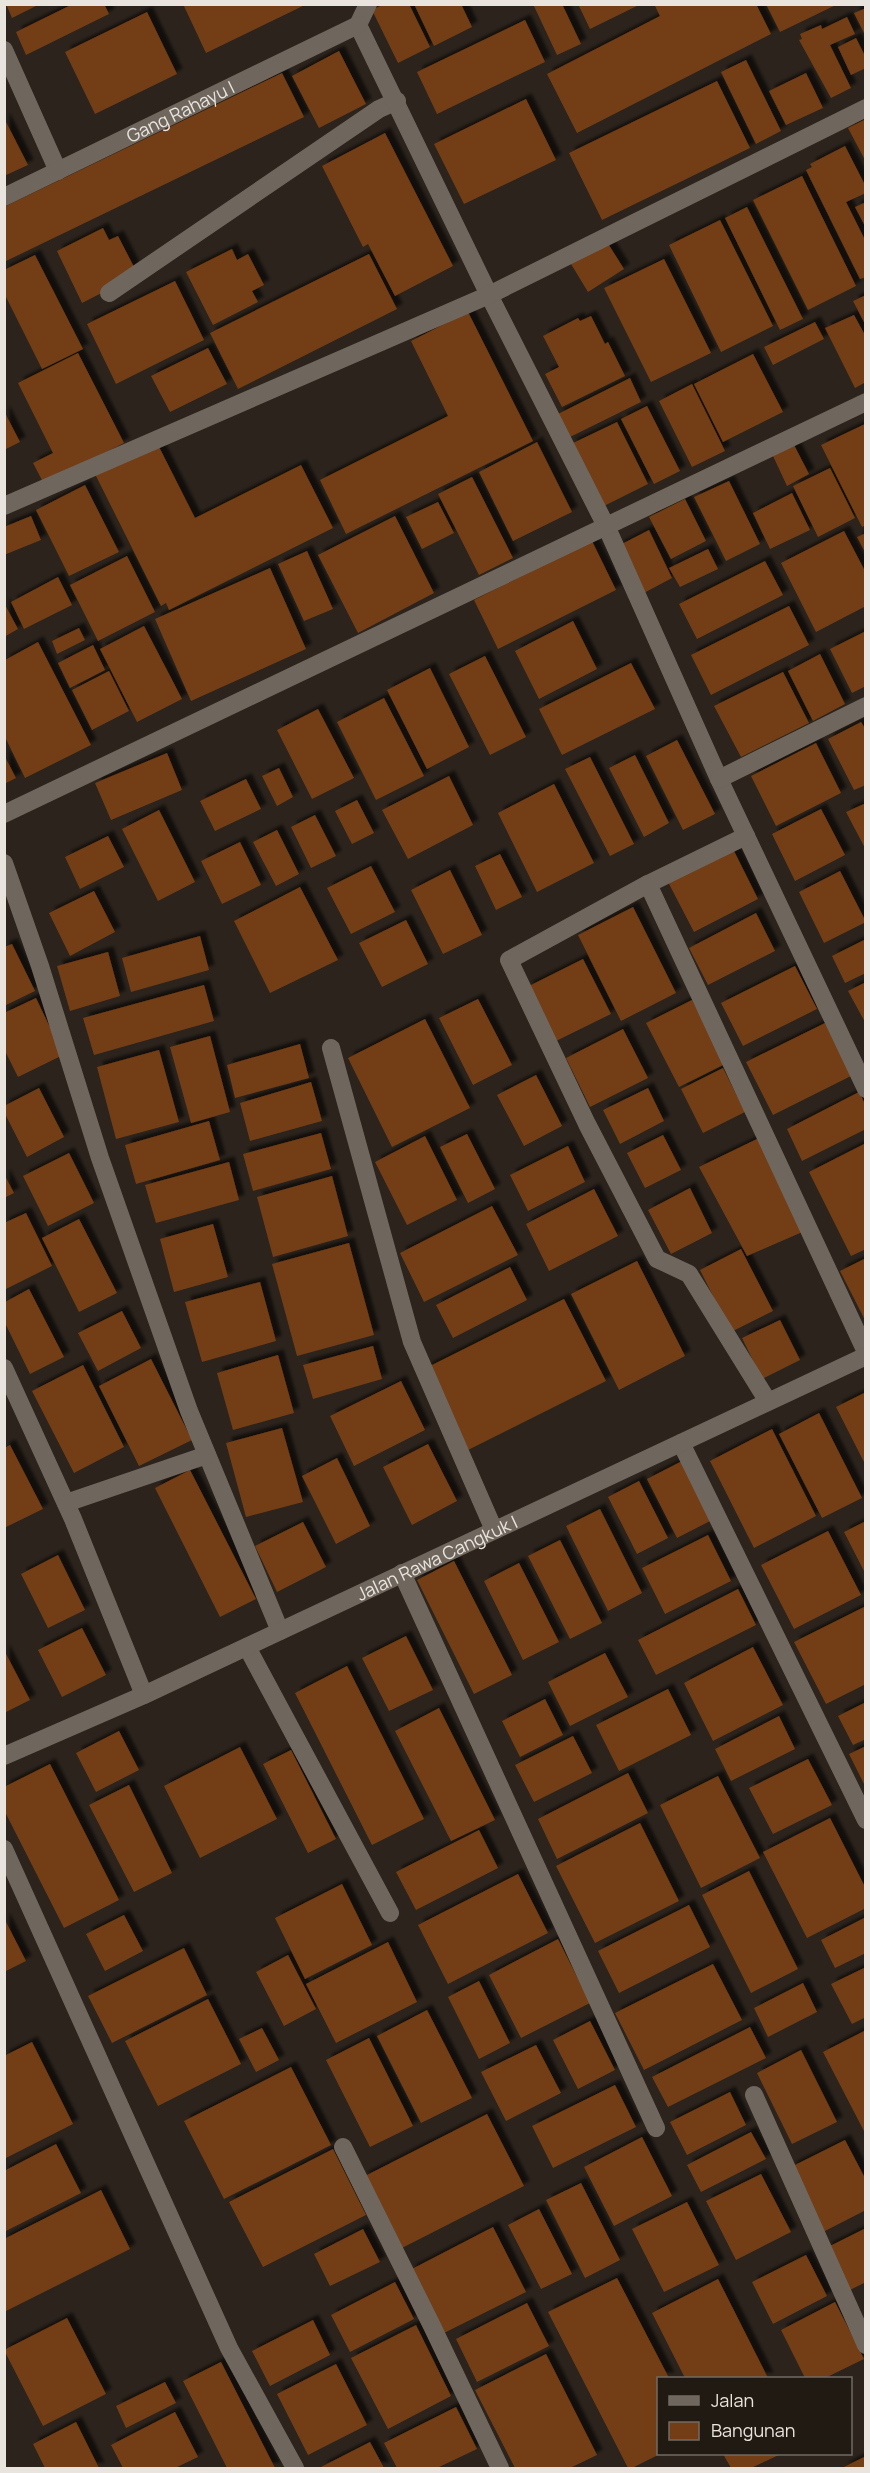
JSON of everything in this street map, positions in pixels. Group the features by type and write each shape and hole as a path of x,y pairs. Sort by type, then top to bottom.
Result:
{"street":[{"path":"368,4 358,25 397,101 489,295 607,528 719,779 866,1089"},
{"name":"Gang Rahayu I","path":"4,197 358,25"},
{"path":"4,50 58,171"},
{"path":"109,293 379,109 397,101"},
{"path":"4,506 489,295 866,108"},
{"path":"6,818 866,402"},
{"path":"719,779 866,706"},
{"path":"746,836 648,884 509,960 587,1124 657,1259 689,1274 767,1400"},
{"path":"4,863 40,966 100,1158 207,1455 280,1631"},
{"path":"648,884 866,1354"},
{"path":"331,1048 412,1342 494,1530"},
{"name":"Jalan Rawa Cangkuk I","path":"4,1756 247,1647 866,1354"},
{"path":"4,1368 66,1503 144,1695"},
{"path":"681,1443 866,1820"},
{"path":"66,1503 207,1455"},
{"path":"402,1573 656,2128"},
{"path":"247,1647 390,1913"},
{"path":"4,1849 229,2348 295,2469"},
{"path":"754,2095 866,2345"},
{"path":"343,2147 500,2469"}],"building":[{"path":"6,4 40,4 12,18"},
{"path":"73,4 104,4 109,14 26,55 16,32"},
{"path":"183,4 307,4 206,53"},
{"path":"384,4 409,4 430,47 398,63 372,10"},
{"path":"414,4 461,4 472,27 434,46"},
{"path":"533,4 562,4 581,44 557,55"},
{"path":"578,4 641,4 590,29"},
{"path":"654,4 756,4 771,34 577,133 547,74 660,16"},
{"path":"766,4 838,4 780,32"},
{"path":"866,8 866,37 854,13"},
{"path":"147,12 177,74 95,114 65,52"},
{"path":"847,17 855,34 830,45 851,88 831,98 799,40 802,39 800,34 821,25 822,29"},
{"path":"525,20 545,62 437,114 417,72"},
{"path":"856,38 866,58 866,68 851,75 838,47"},
{"path":"339,51 366,104 319,128 292,76"},
{"path":"746,60 781,131 756,144 721,72"},
{"path":"282,73 304,117 4,262 4,207"},
{"path":"806,73 823,108 786,125 769,91"},
{"path":"717,81 750,148 602,220 569,153"},
{"path":"526,99 556,160 464,204 434,144"},
{"path":"4,118 28,165 4,176"},
{"path":"866,119 866,162 848,128"},
{"path":"385,133 453,266 395,296 368,244 363,247 322,166"},
{"path":"845,146 866,187 866,193 846,202 866,242 866,277 860,279 806,170 812,167 810,164"},
{"path":"802,176 856,286 808,310 753,200"},
{"path":"866,202 866,228 855,207"},
{"path":"747,207 803,319 780,330 725,218"},
{"path":"720,220 773,326 721,352 669,245"},
{"path":"103,228 109,240 118,236 134,267 129,279 82,303 57,251"},
{"path":"607,242 624,269 588,292 571,264"},
{"path":"232,249 237,260 248,254 264,285 252,291 258,302 213,325 186,272"},
{"path":"369,254 397,309 238,389 210,333"},
{"path":"35,255 83,349 42,369 4,293 4,270"},
{"path":"664,259 711,353 651,382 604,288"},
{"path":"175,281 204,340 116,384 87,324"},
{"path":"866,295 866,326 853,301"},
{"path":"468,312 533,441 346,534 320,480 448,416 411,341"},
{"path":"854,315 866,337 866,382 855,388 825,328"},
{"path":"591,316 605,344 608,342 625,376 562,407 545,374 559,367 543,336 578,318 580,321"},
{"path":"815,322 824,339 773,365 764,347"},
{"path":"208,348 227,384 170,412 151,376"},
{"path":"78,353 124,443 44,484 33,463 53,453 18,383"},
{"path":"753,354 783,412 723,442 694,384"},
{"path":"630,378 641,402 570,437 558,414"},
{"path":"692,384 725,451 692,467 659,401"},
{"path":"647,406 680,471 654,484 621,419"},
{"path":"4,411 20,442 4,450"},
{"path":"617,422 648,484 602,507 571,444"},
{"path":"865,424 866,525 862,527 821,445"},
{"path":"156,441 195,518 301,465 333,528 169,610 166,603 161,606 94,472"},
{"path":"537,442 572,512 513,541 479,472"},
{"path":"794,445 809,474 787,486 773,456"},
{"path":"830,468 855,518 818,537 793,486"},
{"path":"472,477 513,558 479,575 438,494"},
{"path":"729,481 760,544 726,561 694,497"},
{"path":"85,485 119,552 69,576 36,510"},
{"path":"792,493 810,530 770,549 753,513"},
{"path":"685,499 706,541 671,559 649,517"},
{"path":"438,502 454,533 422,549 406,517"},
{"path":"31,516 41,540 4,555 4,527"},
{"path":"395,516 434,593 358,633 318,555"},
{"path":"649,530 672,578 642,594 618,546"},
{"path":"844,531 866,573 866,606 816,632 781,563"},
{"path":"866,533 866,554 857,537"},
{"path":"592,541 616,590 498,649 474,600"},
{"path":"708,549 718,569 680,587 669,568"},
{"path":"307,551 333,609 304,621 278,564"},
{"path":"127,556 155,612 98,641 70,585"},
{"path":"765,561 783,595 697,639 679,604"},
{"path":"270,568 306,649 191,701 155,619"},
{"path":"58,577 72,605 24,629 11,602"},
{"path":"4,603 18,629 4,637"},
{"path":"789,606 809,645 711,695 691,655"},
{"path":"573,621 597,669 539,699 515,651"},
{"path":"144,626 182,699 137,722 100,649"},
{"path":"79,628 85,640 57,654 52,641"},
{"path":"866,631 866,686 852,693 830,649"},
{"path":"38,642 91,745 25,778 5,737 5,660"},
{"path":"93,645 105,670 70,688 58,663"},
{"path":"820,654 845,704 813,721 788,671"},
{"path":"485,656 526,737 490,755 449,674"},
{"path":"631,663 655,709 562,755 539,709"},
{"path":"430,668 469,747 427,769 387,690"},
{"path":"109,671 129,711 92,730 72,690"},
{"path":"783,672 809,723 741,757 714,706"},
{"path":"384,698 424,776 376,800 337,722"},
{"path":"318,709 354,778 312,799 277,730"},
{"path":"861,722 866,730 866,785 854,790 828,739"},
{"path":"677,740 715,814 683,830 646,756"},
{"path":"816,743 841,793 776,826 751,776"},
{"path":"167,753 182,790 111,820 95,783"},
{"path":"4,755 16,778 4,784"},
{"path":"635,755 669,823 644,837 609,768"},
{"path":"590,757 634,844 610,856 565,769"},
{"path":"279,768 293,797 277,806 262,776"},
{"path":"449,776 473,825 408,859 382,810"},
{"path":"246,779 261,809 215,831 200,801"},
{"path":"554,784 594,863 537,892 498,813"},
{"path":"357,800 374,833 352,844 335,811"},
{"path":"866,803 866,850 846,812"},
{"path":"821,809 845,855 795,881 772,834"},
{"path":"159,810 195,882 158,901 122,829"},
{"path":"315,815 336,856 311,868 291,827"},
{"path":"277,830 299,874 276,886 253,842"},
{"path":"108,836 124,867 80,889 65,857"},
{"path":"240,842 261,885 222,904 201,861"},
{"path":"732,847 758,899 694,932 667,880"},
{"path":"500,854 522,897 496,910 475,866"},
{"path":"371,866 395,912 351,934 327,888"},
{"path":"450,870 482,935 443,954 411,890"},
{"path":"840,871 866,922 824,943 799,892"},
{"path":"300,887 338,960 270,993 234,921"},
{"path":"94,891 115,932 70,956 49,913"},
{"path":"633,907 676,993 621,1021 578,935"},
{"path":"756,913 775,951 708,985 689,948"},
{"path":"406,920 428,964 382,987 359,943"},
{"path":"200,936 209,970 131,992 122,958"},
{"path":"866,939 866,973 845,983 832,956"},
{"path":"12,944 35,991 4,1006 4,947"},
{"path":"108,952 120,996 70,1011 57,966"},
{"path":"583,959 611,1014 554,1042 527,987"},
{"path":"795,966 817,1009 743,1046 721,1003"},
{"path":"866,982 866,1024 848,991"},
{"path":"204,985 214,1021 94,1055 83,1018"},
{"path":"36,998 63,1055 18,1077 4,1049 4,1013"},
{"path":"478,999 512,1065 473,1085 439,1018"},
{"path":"692,1000 725,1064 679,1087 646,1023"},
{"path":"425,1019 470,1108 392,1147 348,1058"},
{"path":"825,1023 851,1076 773,1115 746,1062"},
{"path":"623,1029 648,1078 590,1107 566,1058"},
{"path":"210,1036 230,1112 191,1123 170,1047"},
{"path":"300,1044 309,1078 235,1098 227,1065"},
{"path":"159,1050 179,1122 116,1139 97,1067"},
{"path":"723,1068 745,1112 703,1133 681,1089"},
{"path":"536,1075 562,1126 524,1146 497,1095"},
{"path":"311,1082 322,1121 250,1141 240,1103"},
{"path":"39,1088 64,1137 27,1157 4,1112 4,1106"},
{"path":"648,1088 664,1121 620,1144 603,1110"},
{"path":"859,1092 866,1106 866,1129 802,1161 787,1129"},
{"path":"209,1121 220,1160 136,1184 125,1145"},
{"path":"321,1133 331,1169 253,1191 243,1154"},
{"path":"467,1134 495,1189 468,1203 440,1147"},
{"path":"663,1135 681,1170 645,1188 627,1153"},
{"path":"425,1136 457,1200 407,1225 375,1162"},
{"path":"759,1138 807,1230 747,1256 699,1167"},
{"path":"866,1143 866,1249 851,1256 809,1172"},
{"path":"568,1146 585,1182 528,1211 510,1175"},
{"path":"69,1153 94,1203 48,1226 23,1176"},
{"path":"229,1162 239,1200 156,1223 145,1185"},
{"path":"4,1174 14,1193 4,1198"},
{"path":"332,1176 348,1236 273,1257 257,1197"},
{"path":"690,1188 712,1233 671,1254 648,1210"},
{"path":"594,1189 618,1236 549,1271 526,1224"},
{"path":"492,1206 518,1255 424,1302 400,1253"},
{"path":"26,1213 52,1266 4,1290 4,1223"},
{"path":"79,1219 117,1293 79,1312 42,1238"},
{"path":"213,1224 228,1277 174,1292 160,1239"},
{"path":"349,1243 374,1335 297,1356 272,1264"},
{"path":"741,1249 773,1311 731,1332 700,1270"},
{"path":"866,1258 866,1322 840,1271"},
{"path":"637,1261 685,1356 619,1390 571,1294"},
{"path":"510,1267 527,1300 453,1338 436,1305"},
{"path":"260,1282 276,1341 202,1362 185,1302"},
{"path":"29,1289 64,1357 30,1374 5,1323 5,1302"},
{"path":"564,1299 606,1381 468,1450 426,1368"},
{"path":"122,1311 141,1348 98,1371 78,1333"},
{"path":"780,1320 800,1360 762,1379 742,1338"},
{"path":"373,1346 382,1379 313,1399 303,1365"},
{"path":"278,1355 294,1413 233,1430 217,1373"},
{"path":"151,1359 192,1440 139,1466 99,1386"},
{"path":"83,1365 124,1447 74,1473 32,1391"},
{"path":"401,1381 425,1430 354,1466 330,1416"},
{"path":"866,1392 866,1466 836,1407"},
{"path":"819,1413 862,1498 822,1518 779,1434"},
{"path":"282,1428 303,1502 246,1517 226,1443"},
{"path":"772,1429 816,1516 754,1548 710,1461"},
{"path":"428,1444 457,1501 412,1525 383,1467"},
{"path":"10,1445 43,1509 4,1528 4,1448"},
{"path":"337,1458 370,1526 336,1544 302,1476"},
{"path":"684,1460 714,1519 677,1538 647,1479"},
{"path":"190,1470 256,1599 220,1617 155,1488"},
{"path":"639,1481 668,1538 637,1554 608,1497"},
{"path":"600,1509 642,1593 608,1611 566,1526"},
{"path":"866,1521 866,1575 844,1532"},
{"path":"303,1522 326,1567 277,1592 255,1546"},
{"path":"828,1531 861,1595 794,1629 761,1565"},
{"path":"708,1535 731,1581 665,1614 642,1568"},
{"path":"560,1540 602,1623 570,1639 528,1556"},
{"path":"58,1555 85,1610 48,1628 21,1574"},
{"path":"454,1561 512,1675 474,1694 417,1580"},
{"path":"519,1563 559,1642 523,1660 484,1581"},
{"path":"738,1589 756,1625 656,1675 638,1640"},
{"path":"866,1606 866,1684 826,1704 794,1642"},
{"path":"82,1628 106,1675 62,1697 38,1650"},
{"path":"406,1636 433,1690 389,1711 362,1658"},
{"path":"753,1647 783,1705 713,1741 684,1683"},
{"path":"4,1650 30,1700 4,1713"},
{"path":"605,1653 628,1697 570,1726 548,1682"},
{"path":"347,1666 424,1819 372,1845 295,1693"},
{"path":"668,1689 691,1735 619,1771 596,1725"},
{"path":"545,1699 563,1735 520,1757 502,1721"},
{"path":"866,1702 866,1739 853,1745 838,1716"},
{"path":"439,1708 495,1820 451,1841 395,1731"},
{"path":"779,1716 795,1749 731,1781 715,1749"},
{"path":"119,1731 139,1770 96,1792 76,1753"},
{"path":"573,1736 592,1773 534,1802 515,1765"},
{"path":"866,1746 866,1788 849,1754"},
{"path":"240,1747 277,1819 200,1858 164,1786"},
{"path":"291,1750 336,1839 308,1853 263,1764"},
{"path":"808,1759 832,1805 773,1834 749,1788"},
{"path":"50,1764 119,1900 64,1928 4,1810 4,1787"},
{"path":"628,1773 648,1813 557,1859 538,1819"},
{"path":"718,1776 760,1858 701,1888 660,1805"},
{"path":"129,1785 172,1873 134,1892 89,1805"},
{"path":"830,1818 866,1889 866,1908 807,1938 763,1852"},
{"path":"640,1823 679,1901 595,1943 556,1866"},
{"path":"479,1830 498,1868 416,1910 396,1872"},
{"path":"749,1871 798,1969 751,1993 702,1895"},
{"path":"518,1874 548,1933 448,1984 418,1925"},
{"path":"342,1884 372,1945 305,1979 275,1918"},
{"path":"689,1905 710,1947 619,1993 598,1951"},
{"path":"124,1915 143,1951 105,1971 86,1934"},
{"path":"866,1917 866,1953 835,1968 821,1940"},
{"path":"4,1918 26,1961 4,1972"},
{"path":"558,1939 590,2003 521,2038 489,1975"},
{"path":"388,1942 417,2002 336,2043 306,1984"},
{"path":"184,1948 207,1995 112,2043 88,1996"},
{"path":"288,1955 316,2009 284,2026 256,1972"},
{"path":"713,1964 742,2020 644,2070 615,2013"},
{"path":"866,1967 866,2017 852,2024 831,1984"},
{"path":"479,1981 510,2043 479,2059 448,1997"},
{"path":"803,1983 817,2012 768,2037 754,2008"},
{"path":"208,1999 241,2064 158,2106 125,2041"},
{"path":"427,2010 472,2098 421,2123 377,2036"},
{"path":"590,2021 615,2070 578,2089 553,2040"},
{"path":"750,2027 766,2058 668,2107 652,2077"},
{"path":"262,2028 279,2060 256,2072 239,2039"},
{"path":"866,2030 866,2135 823,2052"},
{"path":"369,2038 413,2126 370,2147 326,2060"},
{"path":"32,2042 73,2124 4,2159 4,2056"},
{"path":"536,2045 561,2093 506,2121 481,2072"},
{"path":"801,2050 837,2122 792,2144 757,2073"},
{"path":"291,2067 331,2145 224,2199 184,2121"},
{"path":"615,2085 636,2127 553,2168 532,2126"},
{"path":"730,2092 746,2125 687,2155 670,2122"},
{"path":"487,2114 524,2186 400,2249 363,2177"},
{"path":"751,2132 766,2159 701,2192 687,2165"},
{"path":"642,2137 672,2196 614,2226 584,2167"},
{"path":"845,2140 866,2180 866,2210 823,2232 791,2167"},
{"path":"56,2144 81,2193 4,2232 4,2171"},
{"path":"333,2149 366,2215 263,2267 229,2202"},
{"path":"761,2174 791,2232 736,2260 706,2201"},
{"path":"581,2183 620,2260 585,2278 546,2200"},
{"path":"101,2190 130,2249 4,2312 4,2239"},
{"path":"687,2202 719,2265 664,2292 632,2229"},
{"path":"539,2209 572,2274 541,2289 508,2225"},
{"path":"493,2227 526,2292 442,2334 410,2270"},
{"path":"866,2228 866,2282 848,2291 826,2248"},
{"path":"363,2229 380,2262 330,2286 314,2254"},
{"path":"806,2255 827,2296 773,2324 752,2282"},
{"path":"617,2278 668,2377 657,2377 658,2455 628,2468 548,2312"},
{"path":"718,2279 767,2377 684,2377 652,2313"},
{"path":"395,2282 414,2319 350,2352 331,2315"},
{"path":"835,2302 864,2359 827,2377 804,2377 781,2330"},
{"path":"527,2303 549,2346 477,2382 456,2339"},
{"path":"67,2318 106,2394 43,2426 4,2350"},
{"path":"313,2320 330,2355 270,2386 252,2351"},
{"path":"416,2325 451,2396 388,2429 351,2358"},
{"path":"546,2354 597,2455 570,2468 515,2468 475,2390"},
{"path":"221,2362 275,2468 227,2468 183,2381"},
{"path":"336,2364 367,2425 308,2455 277,2394"},
{"path":"165,2382 176,2403 126,2428 116,2406"},
{"path":"456,2407 477,2449 437,2468 397,2468 384,2443"},
{"path":"175,2412 198,2457 175,2468 123,2468 111,2445"},
{"path":"76,2422 99,2468 45,2468 33,2444"},
{"path":"370,2442 384,2468 321,2467"},
{"path":"724,2455 779,2455 751,2468 731,2468"},
{"path":"866,2456 866,2468 842,2468"}]}
